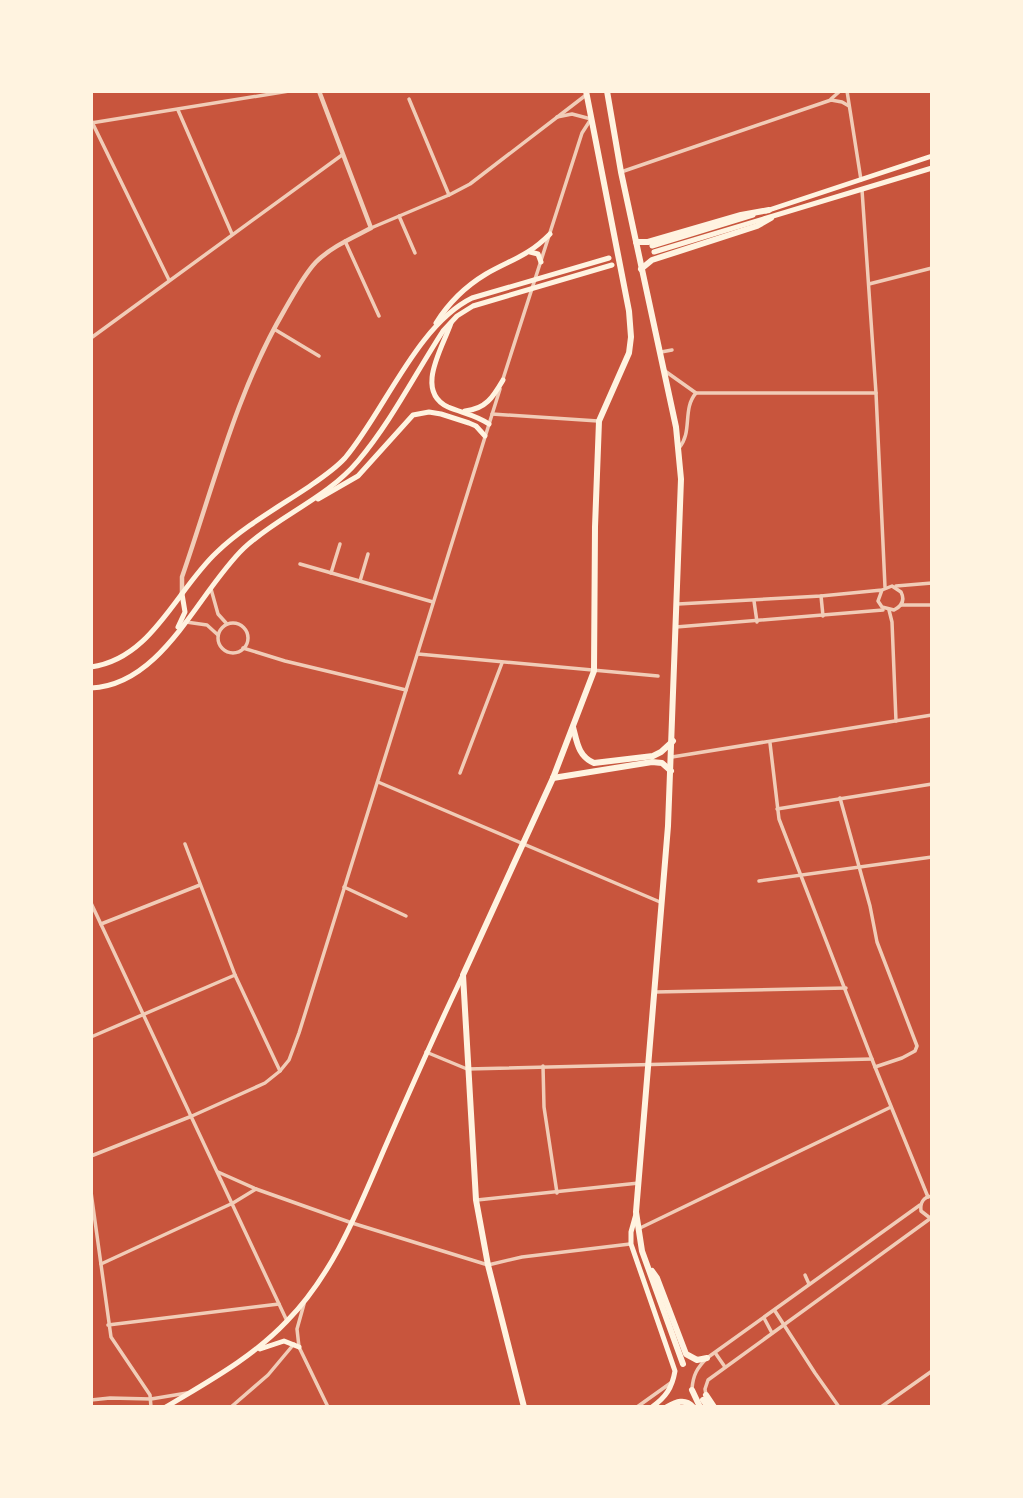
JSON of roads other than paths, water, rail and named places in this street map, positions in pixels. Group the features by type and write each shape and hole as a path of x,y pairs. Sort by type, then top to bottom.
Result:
{"highway":[{"path":"607,91 621,172 679,448 680,517 673,740 636,1212 646,1264 682,1364"},
{"path":"524,1407 488,1265 476,1200 463,975 552,778 594,671 599,421 629,353 631,337 629,311 586,93"},
{"path":"636,242 648,242 741,215 770,214"},
{"path":"641,269 652,260 757,226 770,214"},
{"path":"573,725 581,753 582,765 579,773"},
{"path":"581,753 587,760 602,764 653,756 673,740"},
{"path":"552,778 652,762 662,763 671,771"},
{"path":"646,1264 657,1278 685,1354 697,1360 707,1358"},
{"path":"692,1390 708,1407"},
{"path":"703,1401 713,1407"},
{"path":"667,1407 680,1402 686,1402 693,1407"}],"main road":[{"path":"770,214 932,156"},
{"path":"653,249 932,168"},
{"path":"862,190 864,184 878,174"},
{"path":"91,667 110,663 132,652 204,565 233,539 340,464 444,310 468,286 530,252 550,234"},
{"path":"530,252 538,254 541,262"},
{"path":"91,688 108,686 132,675 151,661 186,622 244,548 347,473 360,459 452,320 466,310 488,301 611,261 472,298 452,310 426,339"},
{"path":"452,320 432,375 432,389 439,402 489,424"},
{"path":"462,411 484,406 503,380"},
{"path":"309,502 331,493 358,475 413,415 429,412 441,414 476,426 485,436"},
{"path":"167,643 184,616 182,594"},
{"path":"166,1407 257,1350 304,1302 330,1265 352,1223 426,1052 463,975"},
{"path":"636,1212 631,1244 675,1371 673,1381 663,1399 652,1407"},
{"path":"257,1350 280,1342 296,1345"}],"street":[{"path":"169,280 91,122 289,91"},
{"path":"319,91 371,228"},
{"path":"829,100 840,91"},
{"path":"847,91 861,180"},
{"path":"182,594 182,577 237,413 274,328 314,264 345,241 470,184 586,93"},
{"path":"409,99 449,195"},
{"path":"621,172 829,100 837,100 849,106"},
{"path":"178,110 232,234"},
{"path":"91,1156 192,1116 265,1083 280,1071 289,1059 582,133 591,119 572,114 557,117"},
{"path":"91,338 342,155"},
{"path":"862,190 876,393 883,589 878,601 890,610 892,622 896,721"},
{"path":"400,216 415,253"},
{"path":"345,241 379,316"},
{"path":"869,284 932,268"},
{"path":"274,328 319,356"},
{"path":"659,352 672,349"},
{"path":"664,371 696,393 876,393"},
{"path":"679,448 685,441 690,400 696,393"},
{"path":"492,414 599,421"},
{"path":"331,573 340,544"},
{"path":"360,581 368,554"},
{"path":"300,564 433,602"},
{"path":"676,604 821,596 932,583"},
{"path":"892,586 902,595 901,605"},
{"path":"211,588 216,610 227,624"},
{"path":"821,596 823,616"},
{"path":"754,601 757,622"},
{"path":"676,627 890,610 901,605 932,605"},
{"path":"186,622 207,625 218,635"},
{"path":"227,624 237,624 244,629 247,642 235,652 226,651 219,644 218,635 221,628 227,624"},
{"path":"243,648 277,659 406,690"},
{"path":"418,654 658,676"},
{"path":"460,773 502,663"},
{"path":"672,757 932,715"},
{"path":"692,1390 693,1377 707,1358 930,1196 875,1067 777,809 770,743"},
{"path":"378,782 662,903"},
{"path":"777,809 932,784"},
{"path":"840,798 877,942 917,1046 915,1051 902,1059 875,1067"},
{"path":"185,844 235,975 280,1071"},
{"path":"760,881 932,857"},
{"path":"101,924 200,885"},
{"path":"344,887 407,916"},
{"path":"91,903 287,1321"},
{"path":"91,1037 235,975"},
{"path":"654,992 846,988"},
{"path":"426,1052 467,1069 872,1059"},
{"path":"543,1066 544,1107 557,1193"},
{"path":"638,1229 891,1107"},
{"path":"216,1171 256,1189 352,1223 488,1265 522,1256 631,1244"},
{"path":"476,1200 639,1183"},
{"path":"102,1264 233,1203 256,1189"},
{"path":"91,1192 108,1325 117,1348 151,1399 151,1407"},
{"path":"920,1205 925,1216 931,1218"},
{"path":"703,1401 708,1380 931,1218"},
{"path":"804,1275 810,1284"},
{"path":"304,1302 296,1345 328,1407"},
{"path":"108,1325 279,1304"},
{"path":"775,1311 839,1407"},
{"path":"764,1318 772,1334"},
{"path":"231,1407 268,1375 296,1345"},
{"path":"716,1354 725,1367"},
{"path":"881,1407 932,1371"},
{"path":"637,1407 673,1381"},
{"path":"91,1399 151,1399 189,1393"}]}
